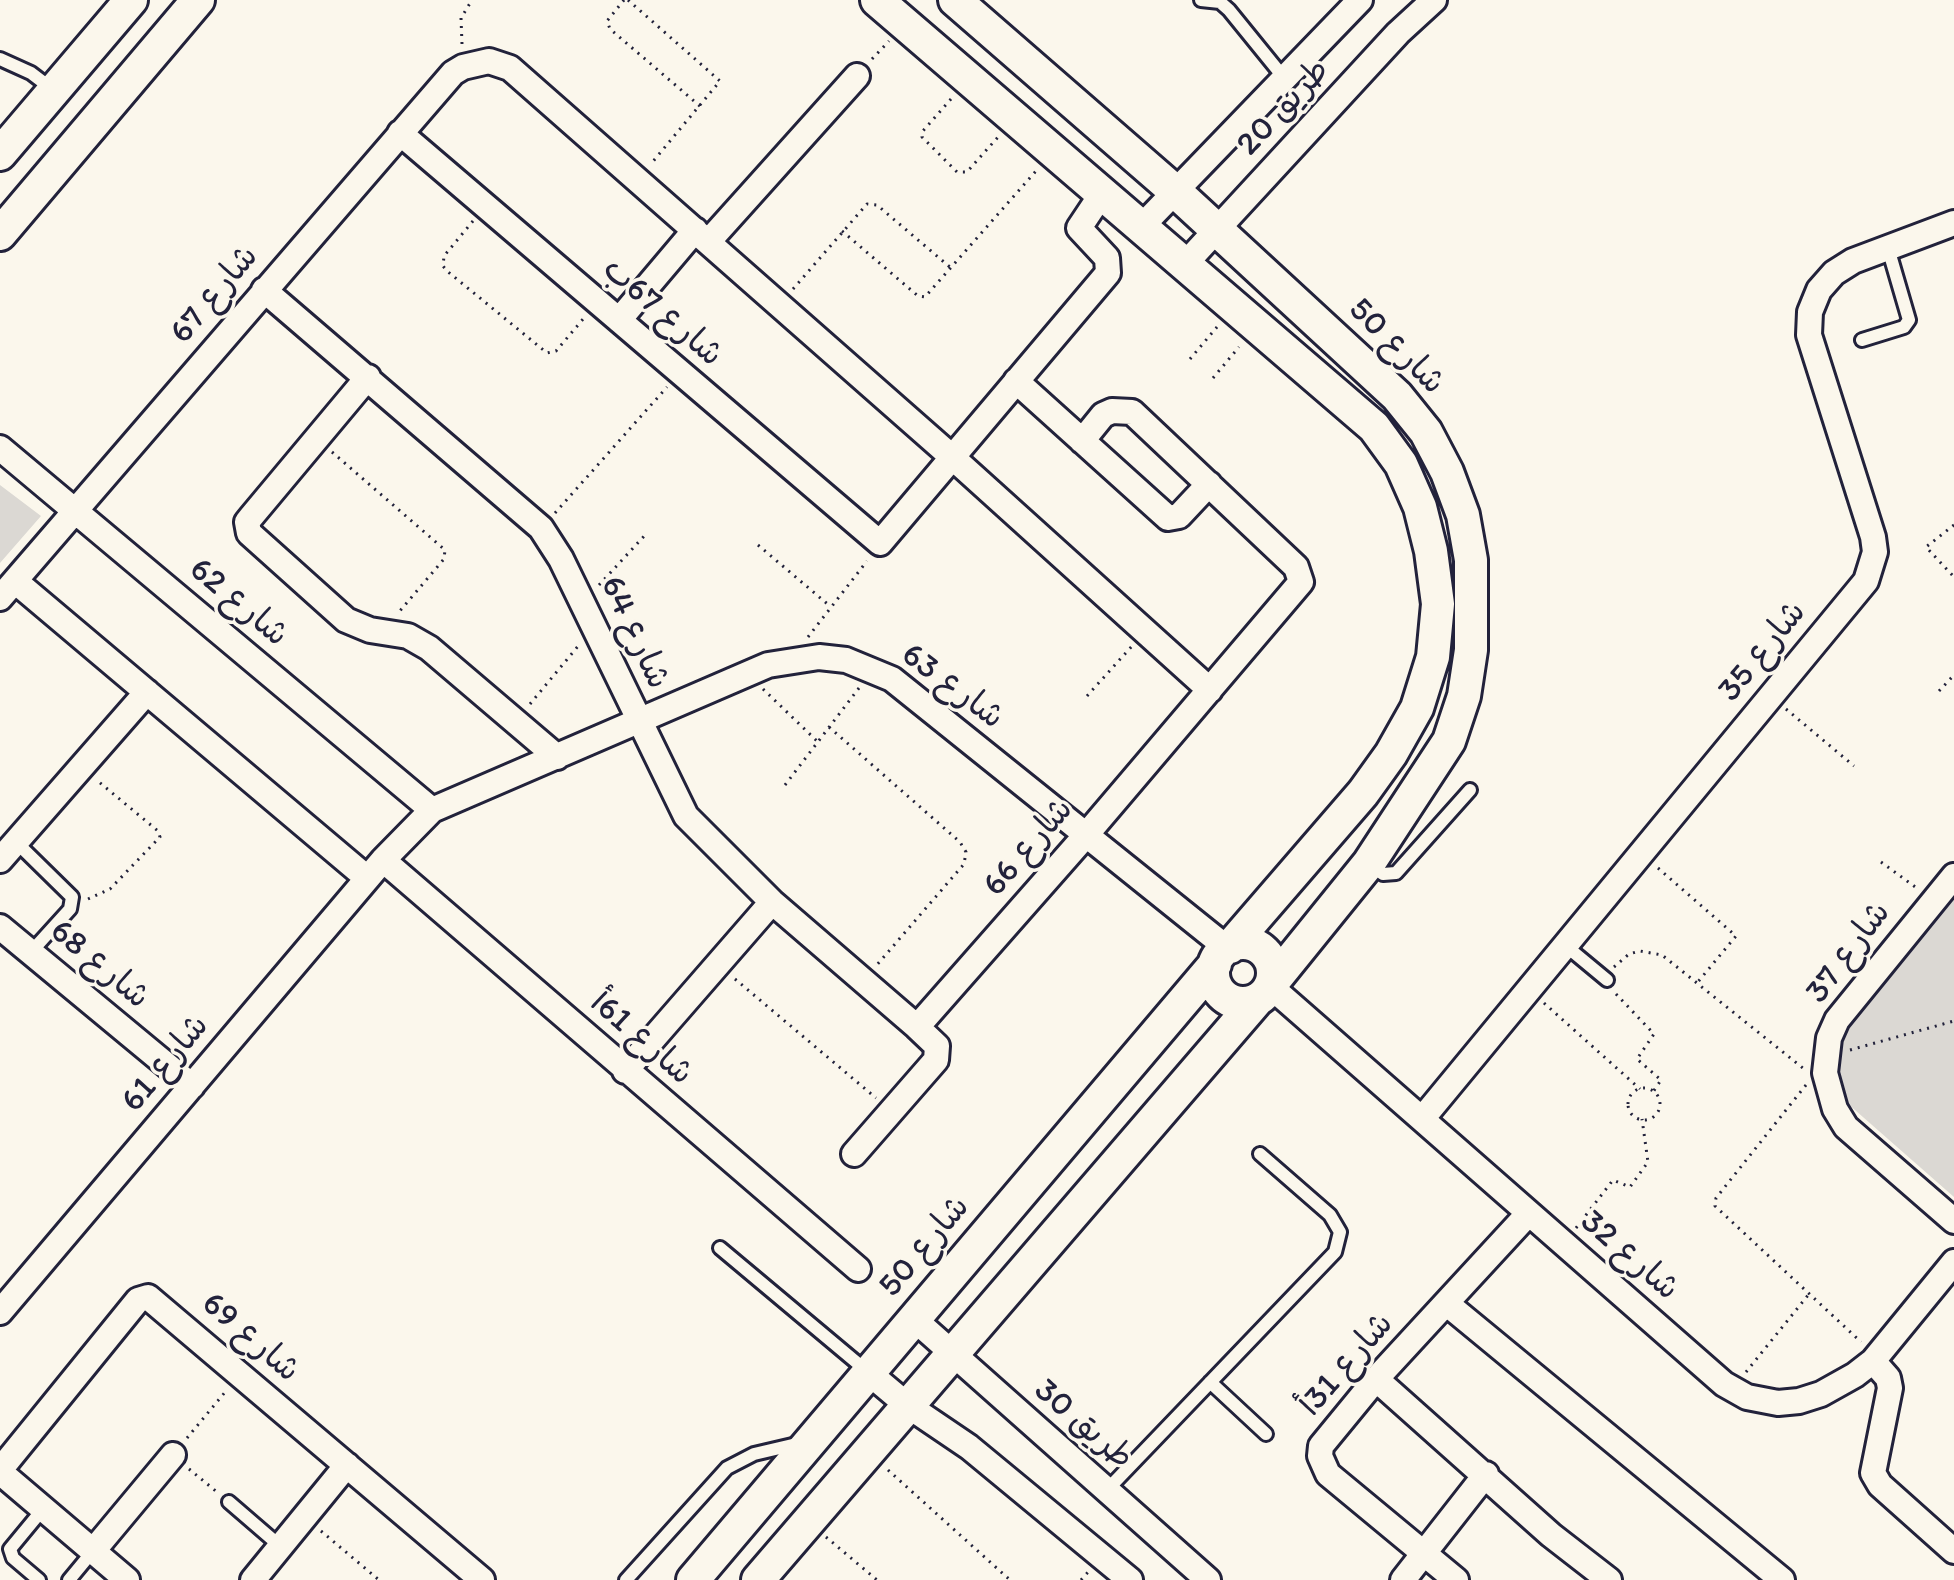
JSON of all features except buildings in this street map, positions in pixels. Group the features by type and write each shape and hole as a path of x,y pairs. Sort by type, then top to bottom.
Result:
{"street":[{"path":"0,154 131,0"},
{"path":"0,234 198,0"},
{"name":"شارع 50","path":"693,1580 1363,793 1391,754 1417,708 1433,657 1438,604 1431,551 1420,507 1401,464 1374,427 877,0"},
{"name":"شارع 50","path":"758,1580 1266,990 1369,863 1425,782 1449,741 1464,696 1472,606 1471,560 1463,515 1447,472 1426,432 1397,396 1218,230 955,0"},
{"name":"طريق 20","path":"1142,226 1360,0"},
{"name":"طريق 20","path":"1186,263 1398,33 1434,0"},
{"path":"474,63 489,61 510,68 952,457 1210,690"},
{"name":"شارع 67","path":"375,869 147,692 7,589 453,73 474,63"},
{"path":"619,320 857,76"},
{"name":"شارع 67ب","path":"400,133 880,543"},
{"path":"880,543 1108,273 1107,258 1079,228 1103,192"},
{"name":"شارع 35","path":"1422,1119 1866,581 1872,567 1873,537 1809,335 1810,312 1819,290 1834,273 1954,223"},
{"name":"شارع 64","path":"264,290 541,528 583,602 686,816 772,902 917,1027"},
{"path":"368,377 247,522 247,528 253,539 346,620 370,630 408,636 429,648 557,757"},
{"path":"1016,381 1082,441 1168,518 1179,516 1209,484 1132,412 1112,411 1103,415 1082,441"},
{"name":"شارع 62","path":"0,448 432,810"},
{"name":"شارع 66","path":"917,1027 1299,587 1301,576 1296,567 1209,484"},
{"name":"شارع 63","path":"375,869 432,810 746,673 791,659 819,657 873,669 892,679 1086,835 1224,953"},
{"path":"8,851 147,692"},
{"name":"شارع 61أ","path":"375,869 625,1071 858,1269"},
{"name":"شارع 61","path":"0,1312 375,869"},
{"name":"شارع 37","path":"1954,876 1837,1020 1825,1057 1827,1088 1846,1127 1954,1221"},
{"path":"625,1071 772,902"},
{"name":"شارع 68","path":"0,927 192,1086"},
{"path":"1247,944 1263,951 1272,965 1266,990 1240,1003 1224,996 1215,981 1224,953 1247,944"},
{"name":"شارع 32","path":"1266,990 1422,1119 1732,1388 1762,1400 1799,1401 1837,1386 1875,1358 1954,1262"},
{"path":"854,1154 938,1055 935,1043 917,1027"},
{"name":"شارع 31أ","path":"1456,1580 1328,1474 1320,1456 1325,1437 1529,1213"},
{"name":"شارع 69","path":"0,1471 141,1298 152,1298 482,1580"},
{"path":"1446,1303 1782,1580"},
{"name":"طريق 30","path":"914,1319 1208,1580"},
{"path":"1875,1358 1888,1378 1890,1388 1873,1473 1880,1485 1954,1551"},
{"path":"869,1373 907,1405 969,1447 1130,1580"},
{"path":"1376,1379 1551,1535 1609,1580"},
{"path":"93,1551 173,1455"},
{"path":"253,1580 347,1465"},
{"path":"0,1471 127,1580"},
{"path":"1403,1580 1486,1474"}],"lane":[{"path":"1201,0 1220,2 1229,10 1285,79"},
{"path":"0,59 31,73 54,90"},
{"path":"1862,340 1904,327 1909,320 1888,248"},
{"path":"1369,863 1383,874 1396,873 1470,790"},
{"path":"8,851 68,889 73,901 70,909 31,952"},
{"path":"1566,946 1607,980"},
{"path":"1106,1491 1335,1252 1340,1232 1330,1215 1260,1154"},
{"path":"720,1248 869,1373"},
{"path":"1210,1382 1266,1434"},
{"path":"626,1580 727,1468 754,1454 812,1440"},
{"path":"229,1502 280,1546"},
{"path":"39,1580 10,1552 43,1509"},
{"path":"69,1580 93,1551"}],"path":[{"path":"472,0 461,18 459,30 466,54 474,63"},
{"path":"637,180 718,88 717,75 626,0 609,18 608,27 701,107"},
{"path":"857,76 905,23"},
{"path":"970,78 921,134 925,143 957,172 967,172 1015,118"},
{"path":"842,231 920,297 928,295 1054,151"},
{"path":"779,305 864,205 874,204 951,268"},
{"path":"485,206 444,256 443,266 447,271 547,353 556,351 598,302"},
{"path":"1190,359 1246,315"},
{"path":"1213,378 1246,315"},
{"path":"541,528 680,373"},
{"path":"316,438 445,550 444,559 383,630"},
{"path":"1954,525 1926,547 1954,577"},
{"path":"583,602 647,533"},
{"path":"791,659 880,543"},
{"path":"758,545 831,607"},
{"path":"515,722 595,627"},
{"path":"1087,696 1145,631"},
{"path":"785,785 873,669"},
{"path":"746,673 818,742"},
{"path":"1939,691 1954,675"},
{"path":"1771,696 1854,766"},
{"path":"829,727 960,842 966,852 964,864 864,982"},
{"path":"73,901 92,898 110,889 160,837 158,831 81,767"},
{"path":"1642,853 1736,936 1697,983"},
{"path":"1881,862 1934,900"},
{"path":"1653,1092 1660,1079 1637,1059 1654,1034 1628,1009 1607,980 1619,960 1640,951 1662,955 1814,1076 1715,1202 1719,1213 1875,1358"},
{"path":"718,964 891,1111"},
{"path":"1529,990 1640,1089 1653,1092 1659,1100 1658,1112 1642,1119"},
{"path":"1825,1057 1954,1021"},
{"path":"1563,1243 1613,1180 1630,1187 1648,1162 1642,1119 1629,1108 1630,1096 1640,1089"},
{"path":"1732,1388 1809,1294"},
{"path":"229,1502 173,1455 240,1374"},
{"path":"867,1452 1010,1580"},
{"path":"304,1517 379,1580"},
{"path":"808,1522 877,1580"}],"shaded area":[{"path":"0,485 41,516 0,563"},
{"path":"1954,899 1954,1197 1847,1103 1838,1067 1843,1031"}]}
